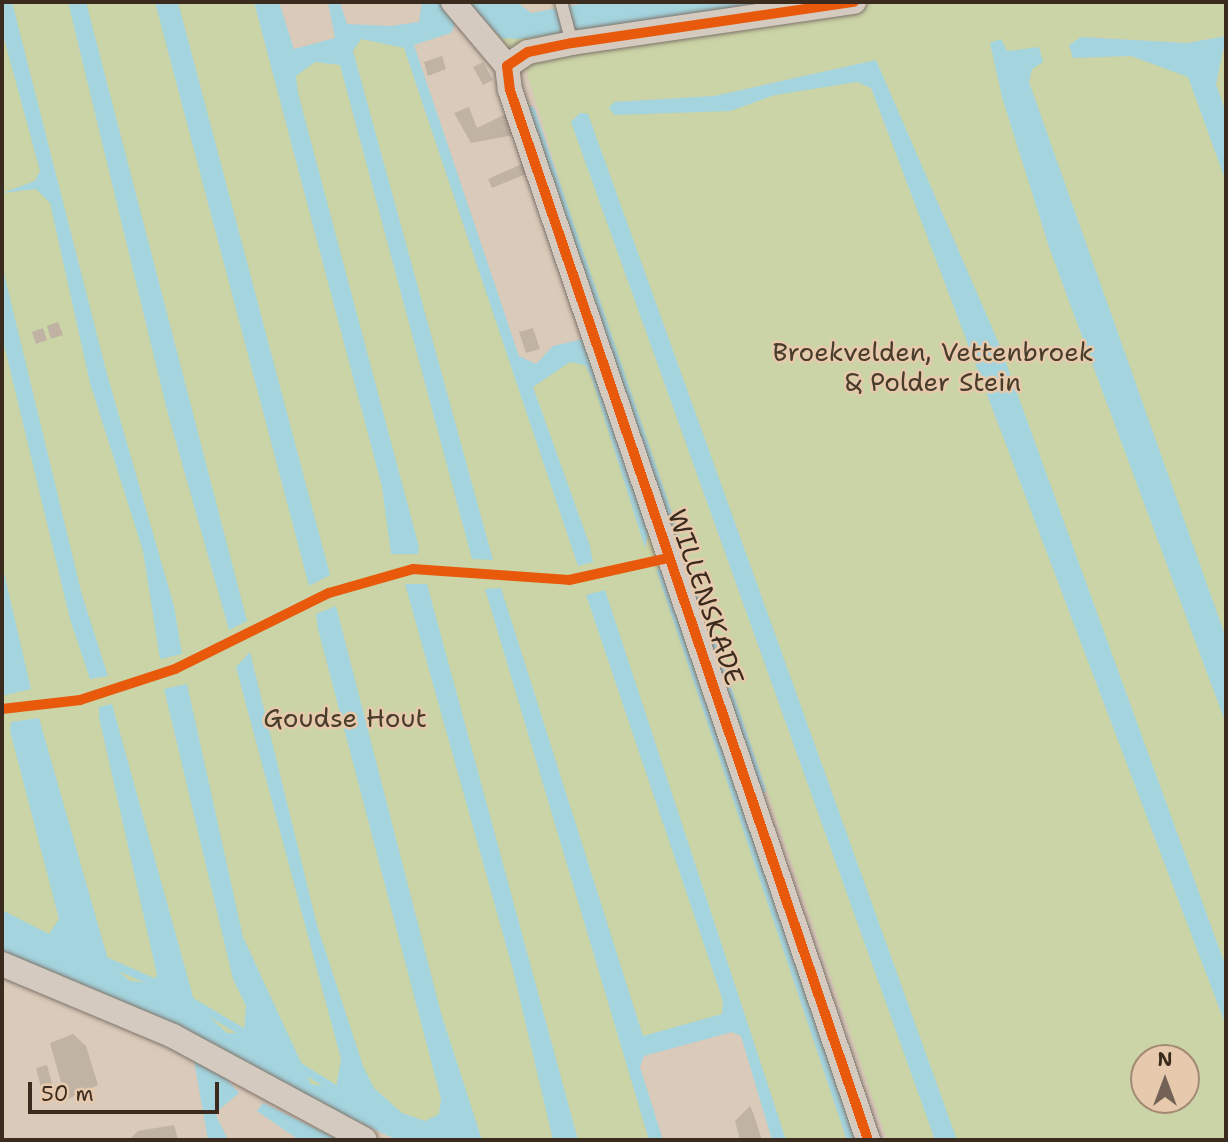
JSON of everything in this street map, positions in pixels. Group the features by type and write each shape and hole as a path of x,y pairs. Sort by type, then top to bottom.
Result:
{"street":[{"path":"453,2 508,66 528,52 571,39 853,2"},
{"name":"WILLENSKADE","path":"508,66 510,90 868,1140"},
{"path":"2,964 173,1036 365,1140"}],"lane":[{"path":"561,4 571,39"}],"green space":[{"name":"Goudse Hout","path":"2,2 267,2 283,60 346,38 404,34 518,372 587,353 857,1140 779,1140 741,1022 632,1052 653,1140 448,1140 324,1091 2,943"},
{"name":"Broekvelden, Vettenbroek & Polder Stein","path":"795,2 1226,2 1226,36 1187,43 1081,37 1098,56 1226,52 1226,1140 887,1140 577,238 525,66 486,24 520,39","holes":["876,60 876,76 612,112 614,102 714,96"]}],"water":[{"path":"2,2 12,2 107,374 174,606 182,654 160,659 143,551 90,383 50,203 36,189 2,193 35,181 40,171 2,31"},
{"path":"68,2 86,2 247,621 229,630 167,410"},
{"path":"155,2 178,2 330,575 309,586"},
{"path":"254,2 279,2 294,49 335,38 328,2 340,2 347,24 390,26 419,22 422,2 442,2 455,24 451,33 414,45 519,356 536,364 553,346 583,339 649,529 645,548 592,379 585,365 570,362 533,387 590,546 593,562 578,566 404,48 361,39 353,51 493,560 472,559 340,65 315,62 296,76 298,93 419,547 418,554 391,554 382,487"},
{"path":"468,2 517,2 531,13 592,2 795,2 520,39 501,38"},
{"path":"1226,36 1216,84 1226,113 1226,182 1188,77 1131,56 1073,58 1069,45 1081,37 1187,43"},
{"path":"1001,39 1007,51 1039,47 1043,62 1032,69 1029,82 1226,638 1226,724 1050,250 1002,97 990,43"},
{"path":"876,60 1000,346 1226,967 1226,1026 871,88 857,82 775,95 730,111 614,115 609,108 614,102 714,96"},
{"path":"580,113 588,114 957,1140 935,1140 571,122"},
{"path":"2,265 82,595 108,676 90,679 70,619 2,336"},
{"path":"2,564 31,689 2,696"},
{"path":"405,584 427,584 578,1140 553,1140 513,970"},
{"path":"501,588 643,1036 722,1014 723,1001 586,595 605,590 786,1140 772,1140 741,1036 732,1032 644,1056 640,1067 663,1140 649,1140 485,589"},
{"path":"336,606 441,1013 482,1140 397,1140 2,952 2,902 4,911 49,934 59,919 10,731 11,722 39,718 109,963 130,981 151,983 157,975 99,717 99,707 112,704 195,1004 227,1033 244,1033 246,1006 233,979 164,689 187,684 243,937 311,1084 336,1088 341,1059 236,667 250,652 317,925 363,1066 374,1088 402,1113 425,1121 439,1114 441,1099 318,629 316,614"},
{"path":"194,1061 221,1073 239,1093 215,1113 228,1140 208,1140"},
{"path":"263,1103 339,1140 299,1140 257,1111"}],"building":[{"path":"442,56 446,69 428,76 424,62"},
{"path":"483,62 493,80 483,85 473,67"},
{"path":"469,107 477,128 506,114 514,135 471,143 454,113"},
{"path":"522,164 526,174 492,188 488,179"},
{"path":"58,322 63,335 51,339 47,326"},
{"path":"43,328 47,340 36,344 32,332"},
{"path":"533,328 540,349 526,353 519,332"},
{"path":"73,1034 86,1046 98,1085 66,1100 50,1043"},
{"path":"47,1065 52,1084 41,1087 36,1068"},
{"path":"750,1106 762,1140 740,1140 735,1121"},
{"path":"174,1125 178,1140 129,1140 138,1131"}],"waterway":[{"path":"531,110 762,790"},
{"path":"661,572 851,1140"},
{"path":"101,959 160,985"},
{"path":"187,999 251,1037"},
{"path":"295,1064 343,1094"}],"cycle path":[{"path":"507,66 528,52 572,43 854,2"},
{"path":"507,66 510,90 868,1140"},
{"path":"2,709 80,700 175,669 329,593 413,569 569,580 668,558"}]}
